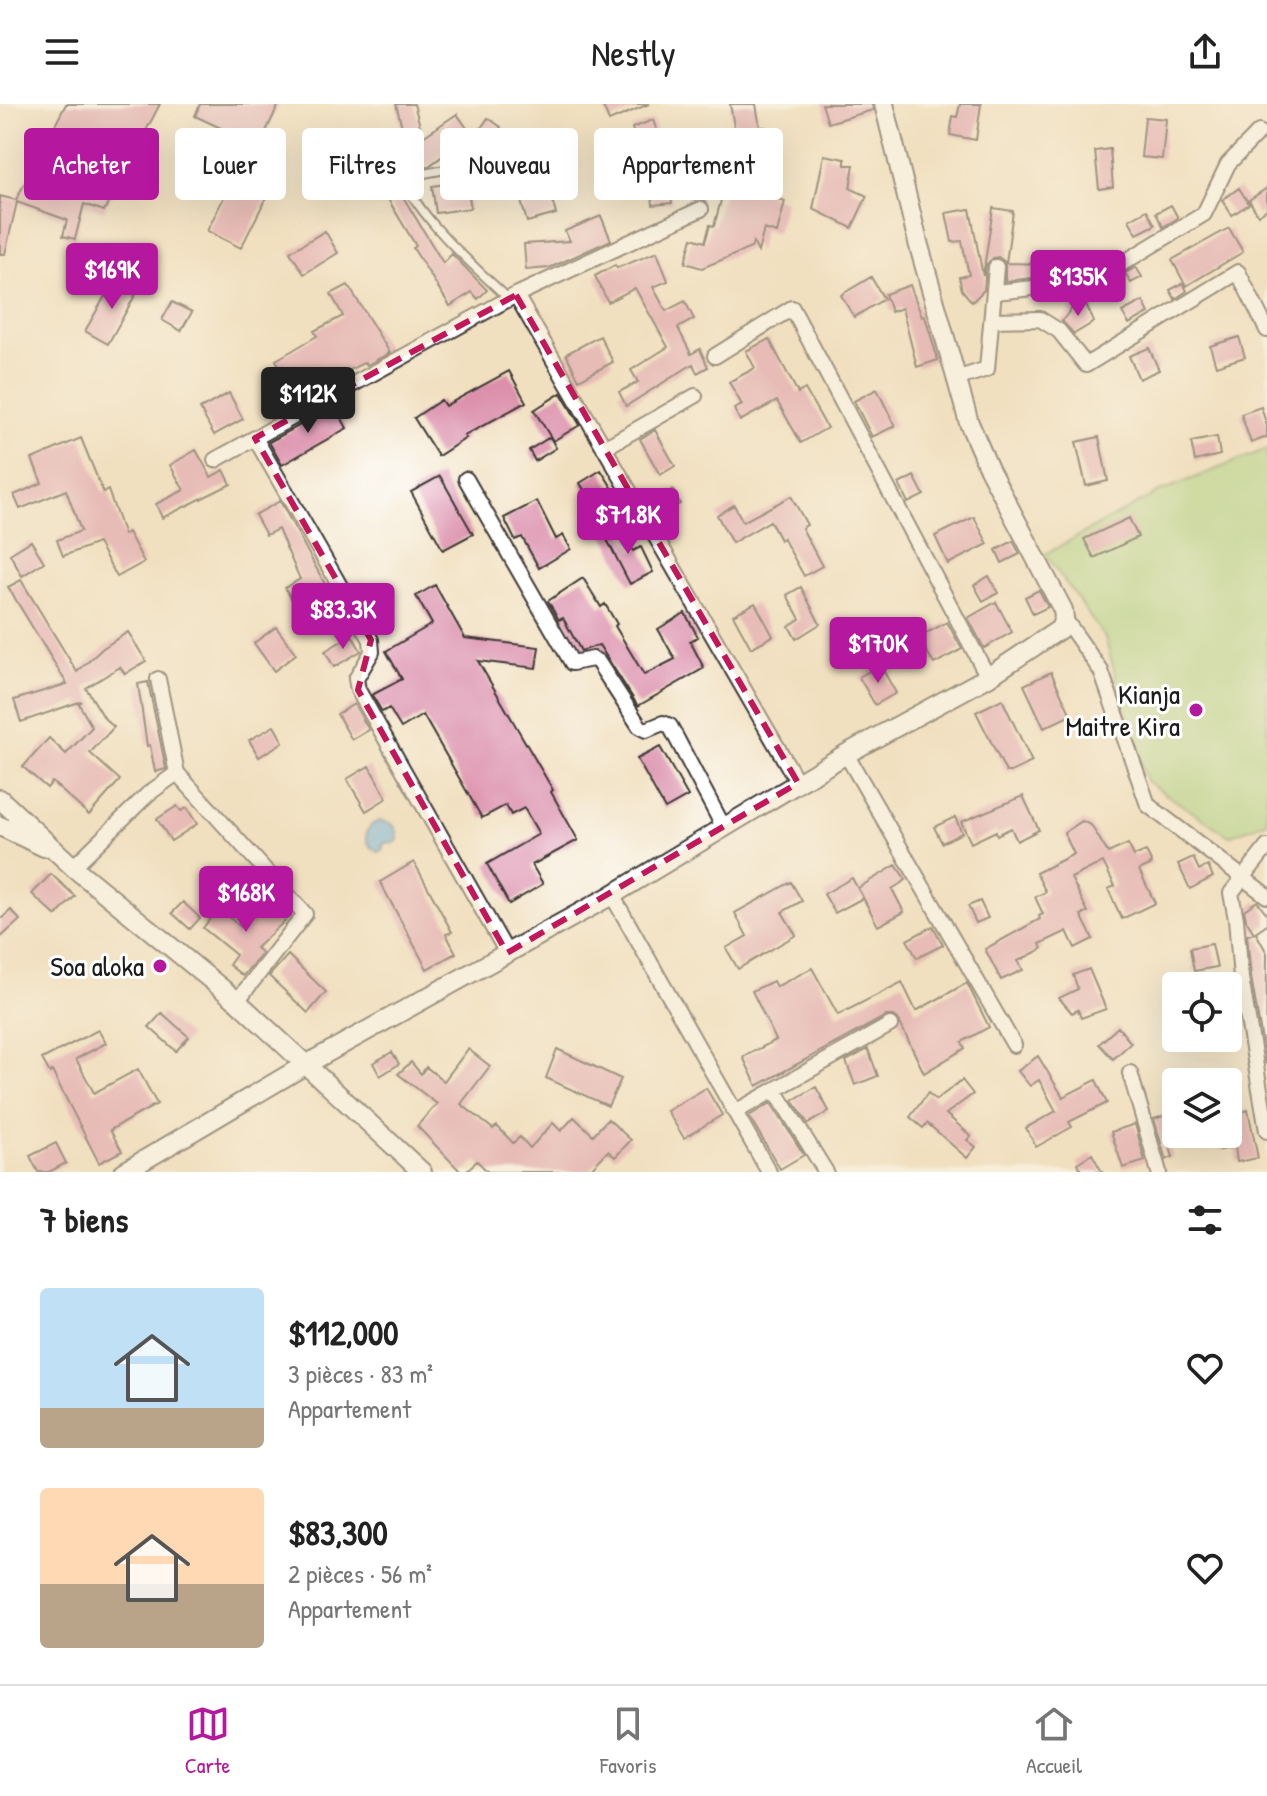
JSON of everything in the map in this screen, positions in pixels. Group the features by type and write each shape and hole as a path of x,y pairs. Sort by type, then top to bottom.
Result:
{"street":[{"path":"124,1172 305,1065 612,895 846,754 988,677 1060,629 1063,610 989,469 969,423 959,378 919,246 884,104"},
{"path":"996,292 1081,283 1116,268 1204,214 1228,164 1259,132"},
{"path":"215,460 513,297 701,209"},
{"path":"959,378 987,369 996,267"},
{"path":"992,320 1040,319 1059,331 1086,365 1238,272 1267,330"},
{"path":"513,297 798,783"},
{"path":"715,356 792,308 988,677"},
{"path":"604,448 695,396"},
{"path":"255,438 371,640 372,652 356,679 358,690 507,953"},
{"path":"466,479 572,663 593,659 598,662 640,727 646,730 663,723 670,726 724,828"},
{"path":"1064,618 1101,671 1148,805 1267,896"},
{"path":"158,679 177,773 305,914 237,1001"},
{"path":"846,754 1014,1045"},
{"path":"73,867 148,794 177,773"},
{"path":"0,799 73,867 237,1001 422,1172"},
{"path":"0,826 55,851"},
{"path":"1267,847 1231,893 1241,978 1267,1131"},
{"path":"612,895 769,1172"},
{"path":"735,1112 890,1025"},
{"path":"1130,1073 1159,1172"},
{"path":"775,1090 826,1172"}],"lane":[{"path":"416,200 473,265 513,297"}],"highlighted area":[{"path":"516,295 798,783 507,953 358,690 371,640 255,438"}],"green space":[{"name":"Kianja Maitre Kira","path":"1267,449 1267,822 1229,836 1146,781 1105,638 1045,554 1159,492"}],"water":[{"path":"380,821 394,826 398,840 382,845 383,849 379,852 369,845 366,836 370,827"}],"building":[{"path":"66,104 160,104 147,128 54,128"},
{"path":"200,104 279,104 268,128 221,128 195,116"},
{"path":"396,104 414,104 421,128 402,128"},
{"path":"602,104 649,104 609,121"},
{"path":"730,104 756,104 760,128 734,128"},
{"path":"822,104 872,104 873,110 828,123"},
{"path":"960,104 981,104 976,140 950,135 953,116 957,117"},
{"path":"457,114 467,128 440,128 440,158 424,167 424,136"},
{"path":"1145,117 1166,119 1162,159 1141,157"},
{"path":"488,118 500,128 481,128"},
{"path":"653,120 656,128 632,128"},
{"path":"1110,149 1113,187 1099,189 1095,151"},
{"path":"824,155 845,159 845,165 854,165 850,188 867,196 852,228 813,209"},
{"path":"24,185 24,200 110,200 104,211 84,204 75,239 63,236 67,220 17,202 5,254 0,254 0,196 16,200"},
{"path":"440,185 440,200 470,200 471,208 436,213 432,186"},
{"path":"1239,188 1249,204 1232,215 1222,200"},
{"path":"1267,188 1267,209 1258,215 1249,200"},
{"path":"222,200 265,200 241,248 207,231"},
{"path":"389,200 405,200 443,263 452,254 487,290 478,299 472,292 450,306 413,248 416,246"},
{"path":"521,200 552,200 556,214 527,222"},
{"path":"653,200 672,200 672,203 653,205"},
{"path":"721,200 785,201 777,233 764,229 758,252 753,242 751,248 702,268 685,263 692,238 705,242 710,225 714,226"},
{"path":"1171,205 1178,218 1163,227 1156,213"},
{"path":"993,208 1013,211 1006,263 1042,264 1042,277 1005,281 1005,262 998,257 993,258 986,265 984,290 972,302 962,290 959,277 969,275 962,241 952,242 946,213 970,209 983,276"},
{"path":"1147,210 1155,225 1137,234 1129,220"},
{"path":"601,216 611,240 549,268 526,270 524,244 570,241 565,231"},
{"path":"1229,228 1243,252 1186,286 1172,260"},
{"path":"325,231 338,253 304,274 290,252"},
{"path":"657,252 668,281 653,287 666,311 685,301 694,319 678,328 691,354 700,349 708,367 697,373 693,364 626,406 619,392 638,382 631,370 668,347 635,288 608,302 595,276 615,265 617,268"},
{"path":"1136,267 1142,277 1131,283 1125,273"},
{"path":"116,277 138,290 108,344 85,331"},
{"path":"871,277 884,299 854,317 841,295"},
{"path":"1183,283 1187,291 1175,299 1170,290"},
{"path":"348,285 390,353 334,378 330,371 294,392 276,360 317,336 314,331 343,316 331,294"},
{"path":"910,285 922,317 925,316 938,360 917,367 902,308 891,312 885,294"},
{"path":"1143,301 1149,313 1129,324 1122,312"},
{"path":"172,302 192,312 181,331 162,320"},
{"path":"1085,302 1094,322 1074,334 1062,321 1072,308"},
{"path":"600,336 613,362 579,380 566,354"},
{"path":"1239,337 1245,357 1216,366 1210,346"},
{"path":"769,339 798,393 805,389 827,428 801,443 777,401 740,421 734,409 742,405 729,382 755,368 746,351"},
{"path":"1149,348 1159,370 1139,379 1129,356"},
{"path":"509,371 526,402 464,436 466,438 438,456 414,418 441,400 445,406"},
{"path":"877,389 895,426 872,437 854,401"},
{"path":"229,393 243,419 214,435 200,409"},
{"path":"561,393 580,425 553,441 534,410"},
{"path":"335,406 347,428 282,465 269,442"},
{"path":"1261,407 1267,437 1251,443 1241,414"},
{"path":"655,430 675,466 660,475 640,439"},
{"path":"550,437 556,448 535,461 529,450"},
{"path":"1099,437 1108,481 1086,486 1076,442"},
{"path":"1217,437 1220,455 1195,461 1191,442"},
{"path":"81,438 103,492 108,490 124,535 128,532 144,562 117,577 98,543 63,556 57,540 81,531 66,490 20,509 14,495 42,483 32,459"},
{"path":"196,450 211,477 224,470 231,484 162,518 156,504 184,490 170,465"},
{"path":"601,470 623,505 601,518 580,483"},
{"path":"440,476 473,534 443,550 411,492"},
{"path":"914,476 924,495 908,503 899,484"},
{"path":"673,489 680,504 659,515 652,500"},
{"path":"791,496 807,525 802,528 822,566 804,576 770,521 732,543 717,515 734,505 743,522"},
{"path":"280,501 332,597 325,602 329,608 314,618 310,611 302,616 285,588 300,579 278,529 266,535 255,515"},
{"path":"537,501 556,539 563,535 571,549 539,568 522,537 515,540 504,518"},
{"path":"974,517 988,544 948,564 935,536"},
{"path":"1129,518 1138,537 1094,558 1084,539"},
{"path":"617,524 633,551 641,547 653,572 630,584 603,532"},
{"path":"31,541 44,562 22,576 10,554"},
{"path":"1013,541 1020,554 1002,563 996,550"},
{"path":"989,576 998,593 983,601 974,585"},
{"path":"583,578 601,607 605,604 644,675 675,659 658,629 685,613 698,637 690,641 704,668 638,706 599,645 581,651 563,618 559,620 548,601"},
{"path":"21,580 77,672 103,648 128,632 146,661 125,674 120,667 86,688 105,719 114,727 90,753 120,780 89,815 52,782 47,788 23,767 49,738 66,754 92,727 79,704 82,701 21,722 14,700 67,684 8,587"},
{"path":"435,585 465,638 539,647 536,668 478,661 553,790 551,792 578,840 532,865 543,884 509,904 487,864 539,834 524,808 511,815 506,805 482,818 423,715 401,728 389,708 382,712 372,695 402,679 386,651 432,624 416,596"},
{"path":"801,587 820,624 796,639 789,626 800,619 787,595"},
{"path":"1039,590 1048,607 1033,614 1025,597"},
{"path":"996,602 1012,632 984,648 968,618"},
{"path":"755,603 773,636 751,648 733,615"},
{"path":"947,622 962,649 934,664 919,637"},
{"path":"276,627 296,654 274,671 254,643"},
{"path":"352,635 361,651 334,667 325,651"},
{"path":"880,665 896,693 875,705 859,677"},
{"path":"1051,672 1071,715 1044,728 1024,685"},
{"path":"148,682 166,769 155,772 150,745 147,746 138,684"},
{"path":"1002,699 1032,762 1011,772 1006,772 976,712"},
{"path":"354,704 369,730 352,740 337,714"},
{"path":"274,726 283,742 259,757 249,740"},
{"path":"660,747 688,796 665,809 637,759"},
{"path":"369,766 387,798 366,811 347,779"},
{"path":"1023,796 1039,830 1017,841 1011,828 997,835 996,831 971,843 961,822"},
{"path":"177,806 181,811 187,808 197,824 171,841 157,819"},
{"path":"955,817 962,833 942,843 934,827"},
{"path":"1082,821 1091,825 1108,853 1128,844 1134,856 1146,851 1152,864 1139,870 1155,903 1122,919 1108,889 1115,886 1103,862 1071,878 1088,912 1081,915 1093,939 1075,948 1067,931 1040,944 1042,949 1018,961 1023,970 1001,980 985,949 1040,919 1039,916 1043,914 1035,897 1046,892 1036,873 1074,854 1064,833"},
{"path":"1193,857 1199,870 1208,866 1213,877 1190,889 1178,864"},
{"path":"414,862 452,932 446,934 456,953 427,969 380,882"},
{"path":"896,865 906,880 892,889 904,912 878,926 858,888"},
{"path":"51,874 75,896 56,916 32,894"},
{"path":"852,878 863,898 835,913 824,894"},
{"path":"791,882 802,901 782,912 796,935 738,969 726,948 747,936 735,913"},
{"path":"272,899 288,918 256,948 262,953 243,976 229,965 236,955 203,928 218,909 241,927"},
{"path":"980,901 988,918 976,923 968,906"},
{"path":"1257,901 1267,914 1267,924 1254,933 1244,910"},
{"path":"183,902 200,918 190,929 172,913"},
{"path":"11,910 20,920 0,938 0,920"},
{"path":"933,926 943,945 917,958 907,940"},
{"path":"1256,933 1267,953 1266,1064 1247,935"},
{"path":"1212,944 1217,967 1194,971 1190,948"},
{"path":"288,955 326,992 308,1013 269,976"},
{"path":"812,968 838,1015 902,982 916,1011 967,983 989,1027 962,1042 965,1048 924,1073 898,1019 886,1016 757,1086 743,1057 776,1040 752,991 773,981 776,987"},
{"path":"1089,969 1106,1009 1081,1018 1078,1010 1072,1013 1059,998 1078,989 1073,975"},
{"path":"162,1013 189,1037 176,1051 149,1027"},
{"path":"1118,1027 1131,1043 1113,1059 1099,1044"},
{"path":"98,1030 106,1043 76,1059 94,1093 138,1069 157,1104 110,1130 122,1151 99,1163 52,1071 50,1073 42,1059"},
{"path":"468,1049 490,1066 461,1104 493,1129 497,1126 513,1143 520,1137 530,1148 553,1123 561,1131 574,1117 593,1135 608,1119 631,1140 615,1157 608,1151 588,1172 488,1172 477,1161 461,1172 417,1126 437,1104 398,1074 411,1062 421,1074 426,1067 444,1081"},
{"path":"557,1049 621,1079 608,1106 546,1078"},
{"path":"868,1049 878,1076 855,1085 846,1061"},
{"path":"392,1052 399,1064 380,1076 373,1063"},
{"path":"1038,1056 1063,1097 1096,1080 1107,1103 1069,1122 1072,1127 1036,1147 1026,1128 1056,1111 1039,1080 1030,1086 1018,1071"},
{"path":"962,1080 973,1094 946,1114 971,1136 967,1140 976,1147 967,1158 927,1123 923,1128 910,1117 928,1093 936,1100"},
{"path":"816,1087 829,1111 808,1124 793,1100"},
{"path":"706,1088 722,1115 684,1138 667,1111"},
{"path":"771,1103 804,1155 780,1169 749,1116"},
{"path":"1248,1110 1258,1158 1237,1162 1235,1148 1242,1148 1242,1112"},
{"path":"1162,1116 1162,1146 1154,1119"},
{"path":"1135,1124 1145,1161 1123,1168 1111,1132"},
{"path":"56,1143 66,1163 49,1172 38,1172 30,1156"},
{"path":"1162,1148 1170,1148 1173,1157 1166,1160"},
{"path":"1092,1154 1102,1172 1083,1172 1077,1163"}],"place":[{"name":"Kianja Maitre Kira","path":"1196,710"},
{"name":"Soa aloka","path":"160,966"}]}
